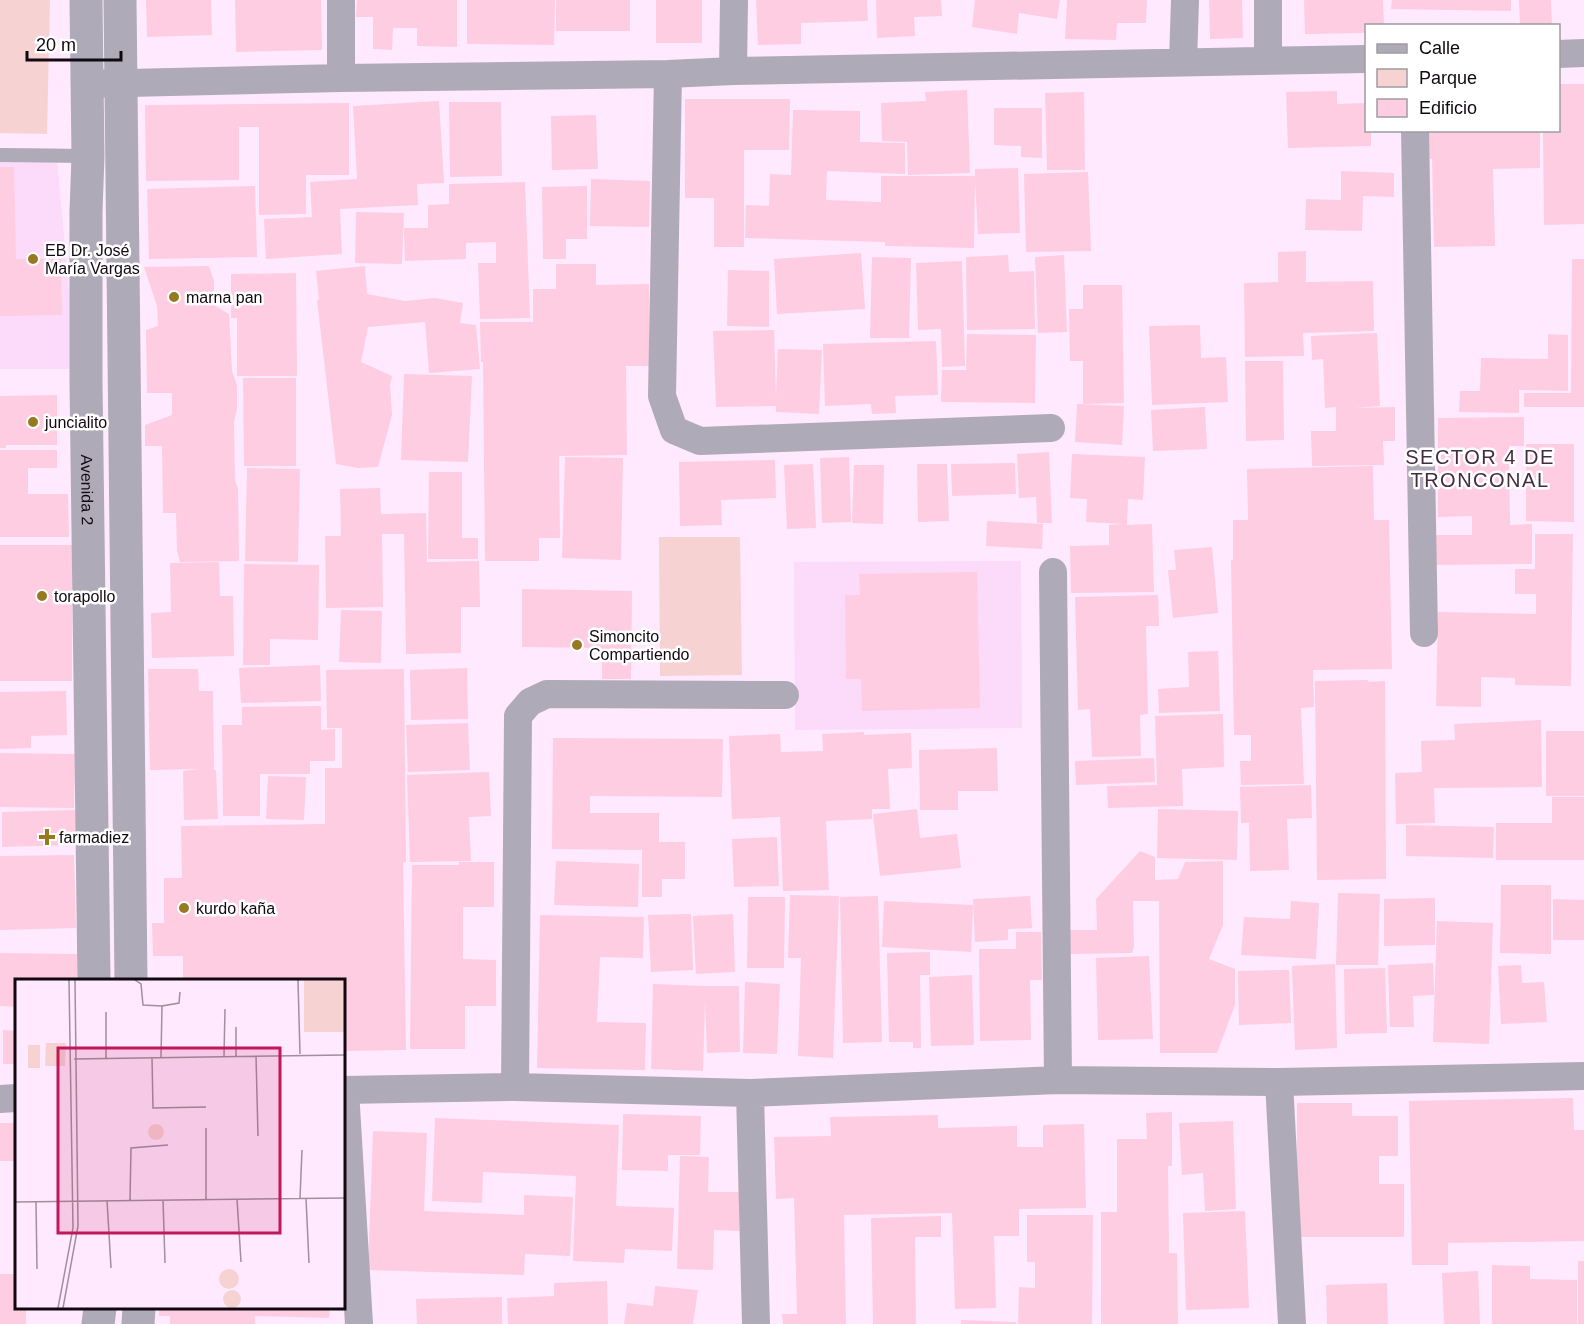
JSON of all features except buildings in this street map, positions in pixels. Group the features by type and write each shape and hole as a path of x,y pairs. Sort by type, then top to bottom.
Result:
{"street":[{"name":"Avenida 2","path":"86,0 88,156 86,382 94,979"},
{"path":"120,0 131,979"},
{"path":"341,0 341,78"},
{"path":"733,71 734,0"},
{"path":"1183,62 1185,0"},
{"path":"1268,0 1268,61"},
{"path":"1560,54 1584,53"},
{"path":"86,84 1365,59"},
{"path":"668,74 662,396 674,430 700,441 1051,428"},
{"path":"1414,132 1424,633"},
{"path":"1053,572 1058,1080"},
{"path":"514,1087 518,716 530,702 547,694 785,695"},
{"path":"345,1090 514,1087 750,1093 1058,1080 1279,1082 1584,1076"},
{"path":"1279,1082 1292,1324"},
{"path":"750,1093 756,1324"},
{"path":"345,1107 358,1324"},
{"path":"98,1324 100,1309"},
{"path":"138,1324 139,1309"}],"lane":[{"path":"0,155 88,156"}],"shaded area":[{"name":"EB Dr. José María Vargas","path":"0,148 56,148 76,369 0,369"},
{"path":"1021,561 1022,728 795,730 794,562"}],"green space":[{"path":"0,0 50,0 47,134 0,133"},
{"path":"659,537 740,537 742,675 660,676"}],"place":[{"name":"EB Dr. José María Vargas","path":"33,259"},
{"name":"marna pan","path":"174,297"},
{"name":"juncialito","path":"33,422"},
{"name":"torapollo","path":"42,596"},
{"name":"Simoncito Compartiendo","path":"577,645"},
{"name":"farmadiez","path":"47,837"},
{"name":"kurdo kaña","path":"184,908"}],"district":[{"name":"SECTOR 4 DE TRONCONAL","path":"1480,468"}]}
